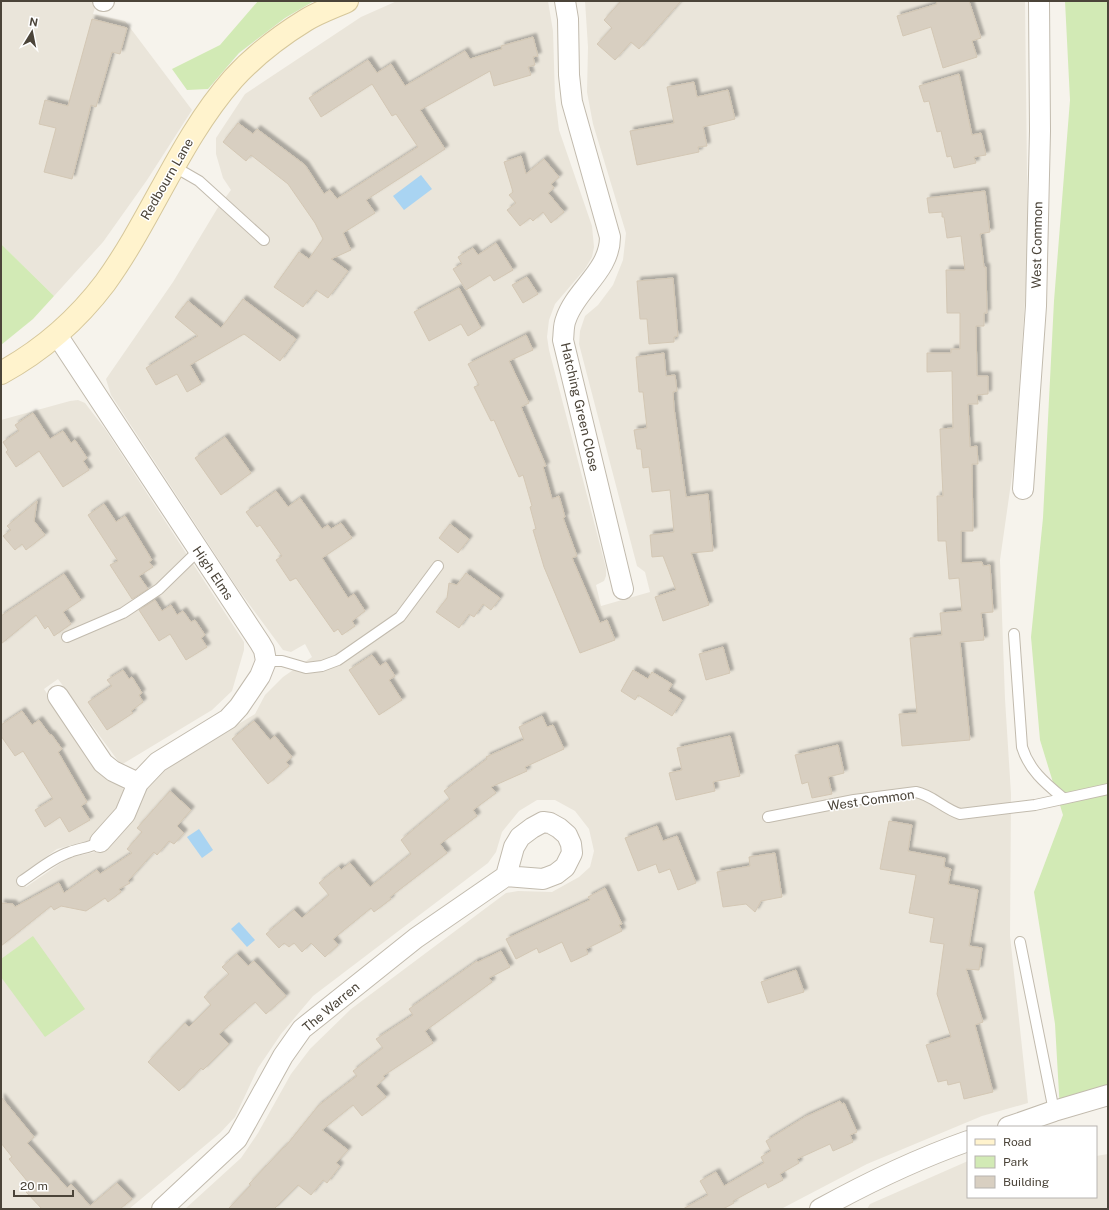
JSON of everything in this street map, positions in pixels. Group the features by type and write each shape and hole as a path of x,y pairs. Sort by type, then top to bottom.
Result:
{"main road":[{"name":"Redbourn Lane","path":"1,373 23,361 57,335 83,310 104,283 129,246 173,166 212,106 234,78 260,53 307,20 347,1"}],"street":[{"name":"Hatching Green Close","path":"565,1 568,19 569,75 572,102 610,237 610,248 606,259 596,275 569,312 564,326 563,340 623,590"},
{"name":"West Common","path":"1023,489 1036,306 1040,131 1039,1"},
{"name":"High Elms","path":"57,335 264,650 266,660"},
{"path":"100,842 125,814 138,783 158,762 228,719 250,693 260,676 266,660"},
{"path":"58,696 103,764 113,771 138,783"},
{"name":"The Warren","path":"162,1209 237,1139 283,1056 302,1030 416,938 506,876"},
{"path":"1011,1126 1108,1095"},
{"path":"820,1209 846,1201 906,1166 967,1141"}],"lane":[{"path":"173,166 199,181 264,240"},
{"path":"67,637 123,613 153,593 198,551"},
{"path":"266,660 282,661 306,668 322,666 338,660 400,617 438,566"},
{"path":"1014,634 1022,747 1026,761 1038,776 1063,798"},
{"name":"West Common","path":"768,816 854,800 916,792 924,794 949,810 960,814 1019,807 1108,788"},
{"path":"22,881 70,851 92,847 100,842"},
{"path":"1020,942 1054,1111"}],"shaded area":[{"path":"1,1 97,1 93,14 125,21 192,110 147,180 103,242 54,296 1,244"},
{"path":"397,1 548,1 553,31 555,97 559,130 592,226 594,247 592,257 585,269 555,304 549,320 547,337 549,350 606,568 606,576 604,581 596,585 601,606 650,592 645,572 637,566 579,344 580,331 585,316 598,305 613,285 623,260 626,233 593,124 587,92 588,47 585,1 1025,1 1028,257 1014,462 1000,560 1005,699 1011,794 1010,936 1028,1103 982,1116 867,1164 781,1209 185,1209 241,1158 258,1133 291,1074 310,1049 351,1009 506,893 518,891 552,892 579,877 590,867 594,851 589,829 575,811 555,800 537,800 519,811 502,832 496,852 488,863 313,996 281,1034 258,1068 235,1117 220,1133 129,1209 1,1209 1,420 70,401 78,400 85,403 105,429 244,642 244,650 232,691 212,710 121,765 58,679 44,689 93,764 119,784 125,791 126,801 90,840 57,849 19,876 26,887 68,858 95,852 109,845 128,826 149,785 161,771 255,714 265,695 283,677 312,657 305,644 291,652 283,650 238,589 111,395 106,379 173,282 217,209 231,190 223,178 216,154 216,138 245,94 361,17"},
{"path":"1108,1154 1108,1209 867,1209 870,1204 967,1161 967,1198 1097,1198 1097,1156"}],"green space":[{"path":"258,1 314,1 285,18 239,53 208,89 187,90 172,69 220,45"},
{"path":"1065,1 1108,1 1108,1099 1060,1111 1055,1024 1034,892 1063,815 1040,740 1031,637 1043,518 1054,301 1070,100"},
{"path":"1,244 54,296 33,319 1,345"},
{"path":"33,936 85,1009 45,1037 1,977 1,959"}],"water":[{"path":"421,175 432,189 404,210 393,196"},
{"path":"199,829 213,850 202,858 187,837"},
{"path":"239,922 255,940 247,947 231,929"}],"building":[{"path":"621,1 681,1 639,49 631,42 615,60 597,44 612,28 604,20"},
{"path":"936,1 969,1 981,38 972,41 977,57 943,68 931,27 903,36 897,16 937,4"},
{"path":"92,19 127,28 120,54 112,52 96,107 91,105 72,179 44,172 56,128 39,124 45,100 68,106"},
{"path":"533,37 538,56 533,57 535,65 528,67 531,75 494,86 490,71 420,110 445,149 366,200 375,213 343,233 351,250 331,259 348,271 328,298 316,290 303,307 274,287 299,252 309,259 323,239 315,223 288,184 251,155 246,161 223,142 238,123 253,134 257,129 305,165 324,194 330,190 337,199 418,147 396,114 392,116 372,84 321,117 309,98 368,60 377,73 391,64 405,86 465,51 470,59 502,49 501,46"},
{"path":"959,74 972,135 981,133 986,155 974,157 976,163 954,168 951,156 947,157 941,131 937,132 929,101 924,102 919,86"},
{"path":"694,82 697,97 728,90 735,119 703,127 707,146 698,147 699,152 637,165 630,131 674,123 667,87"},
{"path":"521,156 526,174 544,159 559,177 551,184 554,188 548,193 564,212 551,223 543,212 533,221 530,218 520,226 507,210 516,203 509,195 513,192 504,162"},
{"path":"985,191 990,232 980,234 984,267 986,267 987,313 984,313 984,326 976,326 977,376 988,376 988,394 977,395 978,404 968,404 970,447 977,446 978,464 972,464 973,531 961,531 961,563 982,562 983,566 990,565 993,612 981,613 984,640 960,642 970,740 902,746 899,714 917,713 910,638 942,635 940,613 962,611 959,578 949,579 946,541 938,541 937,496 943,496 940,429 953,428 952,371 927,372 927,353 951,353 951,349 960,349 960,313 947,313 946,270 965,270 961,236 947,238 942,212 929,213 927,198"},
{"path":"496,243 513,270 494,281 490,275 466,290 453,269 462,264 458,257 473,248 478,255"},
{"path":"527,277 538,294 523,303 512,285"},
{"path":"673,278 678,336 674,337 674,342 649,344 647,319 640,319 637,281"},
{"path":"459,288 481,328 468,336 461,324 429,341 414,312"},
{"path":"243,299 296,339 280,361 244,334 190,365 201,384 187,392 177,374 156,385 146,368 198,336 175,317 188,301 221,328"},
{"path":"526,335 533,350 509,361 529,403 521,407 546,466 543,467 552,499 559,496 565,517 563,518 577,556 572,558 600,623 607,620 615,640 580,653 544,567 533,530 536,529 530,507 532,506 523,475 519,477 494,420 491,421 474,387 479,385 468,364"},
{"path":"664,353 666,376 675,375 677,391 673,392 674,408 686,497 708,494 713,551 691,553 709,605 663,621 655,597 676,590 663,556 652,557 650,535 674,532 670,490 652,492 649,467 643,468 641,449 637,449 634,430 647,428 643,392 639,392 636,357"},
{"path":"33,413 50,439 63,431 71,443 75,440 87,458 83,461 89,470 63,487 39,451 16,467 6,452 8,450 3,442 19,431 15,425"},
{"path":"225,437 251,473 221,495 195,458"},
{"path":"276,491 288,507 300,498 322,529 328,525 331,529 341,523 352,538 322,558 348,598 354,594 365,611 352,621 355,626 342,635 338,629 334,632 296,578 290,581 276,560 282,556 260,525 257,527 246,512"},
{"path":"37,501 34,521 45,535 26,550 22,544 15,550 3,536 11,530 7,526"},
{"path":"104,504 116,522 125,516 152,560 149,562 153,567 139,576 148,589 132,599 110,565 118,561 88,515"},
{"path":"450,524 469,539 458,553 439,538"},
{"path":"466,573 500,598 491,610 483,604 474,617 469,614 459,628 436,612 447,598 449,583 457,585"},
{"path":"64,574 81,600 63,612 71,624 54,636 48,626 45,629 36,615 1,644 1,616"},
{"path":"155,600 162,611 171,605 177,615 183,611 191,622 195,620 205,635 201,638 207,647 186,660 170,634 159,641 139,610"},
{"path":"723,647 730,673 706,680 699,654"},
{"path":"372,655 380,666 386,662 395,676 389,680 402,700 379,715 349,670"},
{"path":"123,670 129,679 132,677 142,693 139,695 143,702 131,711 133,713 107,730 88,702 112,686 107,680"},
{"path":"633,670 648,679 652,672 672,684 668,691 682,700 672,716 638,695 635,700 621,691"},
{"path":"22,711 32,725 39,720 62,749 58,752 87,802 81,806 90,820 69,832 60,817 45,827 35,810 53,799 23,751 15,756 1,736 1,725"},
{"path":"542,716 547,727 553,725 564,749 525,767 527,771 491,787 496,793 473,810 477,816 440,844 447,853 390,897 391,899 374,912 371,908 333,939 338,945 325,957 311,943 302,952 294,943 289,947 284,943 279,948 266,934 294,910 302,918 329,895 319,883 339,867 341,870 350,863 370,887 411,854 401,840 450,799 444,791 487,759 486,757 524,740 519,727"},
{"path":"254,721 270,740 275,736 292,757 286,762 289,766 268,784 232,739"},
{"path":"730,736 740,776 713,782 715,791 676,800 669,773 682,770 677,748"},
{"path":"838,745 844,773 828,777 832,794 812,798 808,782 802,784 795,755"},
{"path":"170,791 191,810 177,826 184,833 174,844 169,841 157,855 154,852 128,881 130,883 119,889 121,892 108,902 105,898 86,911 61,906 54,910 51,906 1,946 1,903 13,904 15,907 59,883 64,893 97,870 100,874 132,853 127,849 142,832 137,828"},
{"path":"889,821 912,825 908,851 945,858 944,867 951,869 948,884 978,890 969,946 982,948 979,970 966,969 983,1022 975,1025 993,1092 964,1099 960,1082 948,1085 947,1080 938,1082 926,1045 951,1037 937,994 944,944 930,942 934,918 909,913 916,875 880,869"},
{"path":"657,826 663,841 677,836 696,883 678,890 670,869 659,873 656,864 638,871 625,838"},
{"path":"775,853 782,897 761,901 755,912 746,904 723,907 717,872 750,866 749,857"},
{"path":"605,888 622,924 619,925 622,931 586,949 588,954 571,962 562,942 539,953 537,948 516,959 506,939 590,900 588,897"},
{"path":"501,951 510,967 489,978 492,982 425,1031 433,1043 383,1076 385,1078 376,1086 386,1097 362,1116 353,1105 322,1130 348,1150 336,1163 340,1166 327,1183 323,1180 311,1195 298,1185 274,1209 228,1209 251,1185 249,1184 285,1147 318,1106 357,1076 353,1071 383,1048 376,1039 413,1015 409,1009 477,961 478,962"},
{"path":"237,954 248,966 254,961 286,996 266,1014 255,1002 219,1034 229,1044 203,1070 201,1068 179,1091 148,1062 185,1023 189,1027 211,1005 204,997 229,974 222,967"},
{"path":"796,970 804,992 768,1003 761,982"},
{"path":"1,1097 34,1137 27,1143 67,1188 71,1184 90,1206 117,1183 132,1199 120,1209 42,1209 26,1192 32,1187 9,1159 12,1157 1,1143"},
{"path":"840,1101 842,1104 844,1103 857,1132 850,1135 853,1142 833,1151 830,1144 797,1159 799,1163 780,1174 783,1180 768,1188 766,1183 733,1201 734,1203 723,1209 683,1209 708,1195 700,1181 716,1172 724,1186 764,1163 761,1157 771,1151 766,1141 805,1117"}]}
